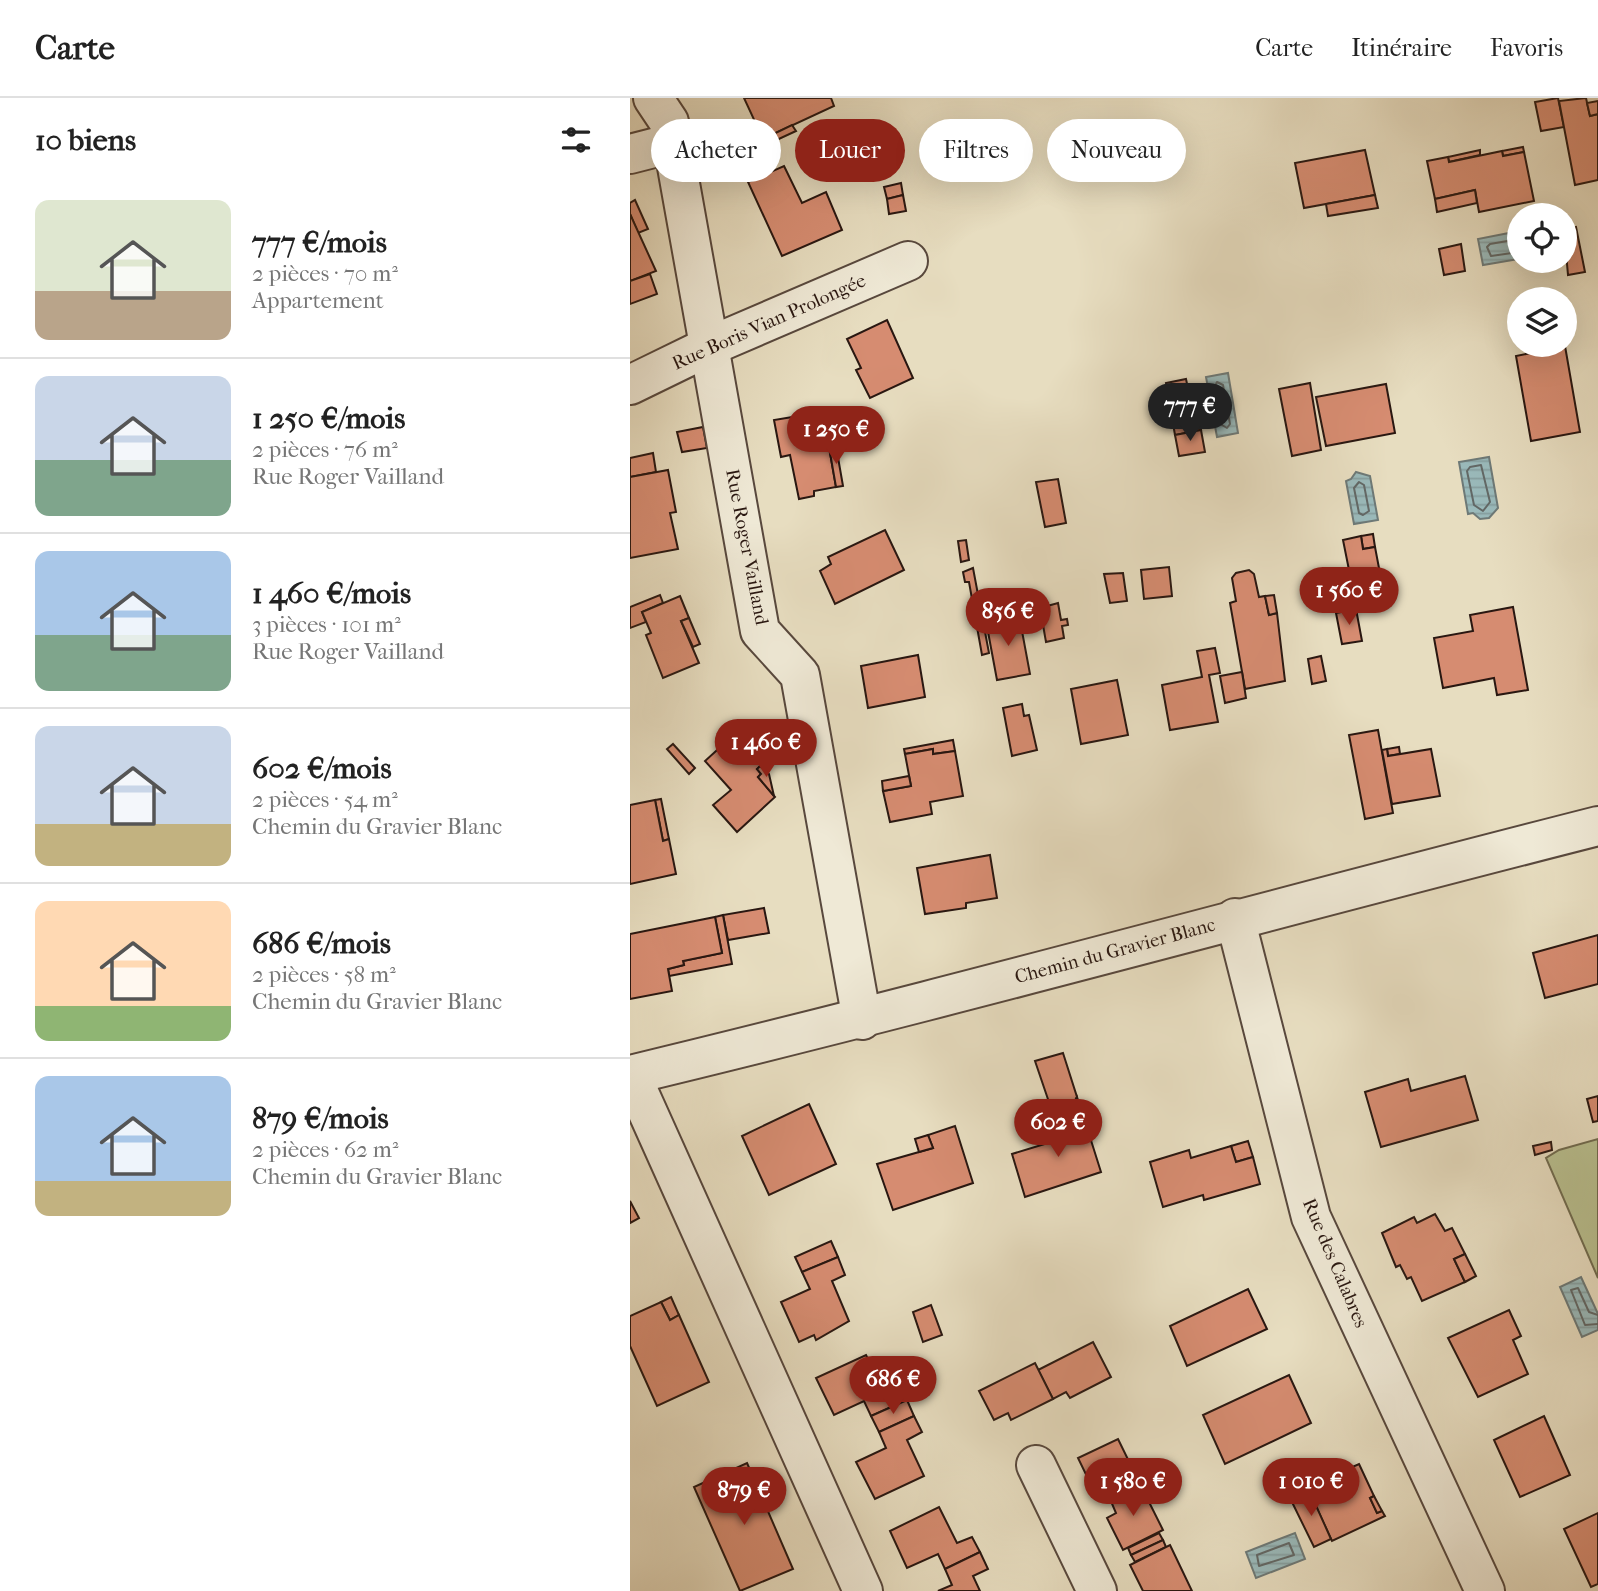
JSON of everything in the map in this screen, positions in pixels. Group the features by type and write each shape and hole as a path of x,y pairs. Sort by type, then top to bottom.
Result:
{"street":[{"name":"Rue Roger Vailland","path":"653,98 667,119"},
{"path":"630,154 651,149"},
{"name":"Rue Roger Vailland","path":"680,182 760,631 800,675 862,1020"},
{"name":"Rue Boris Vian Prolongée","path":"630,385 710,346 908,261"},
{"name":"Chemin du Gravier Blanc","path":"863,1591 631,1075 862,1020 1235,918 1598,826"},
{"name":"Rue des Calabres","path":"1235,918 1311,1217 1485,1591"},
{"path":"1036,1465 1097,1591"}],"green space":[{"path":"1598,1139 1598,1278 1546,1158 1559,1150"}],"water":[{"path":"1507,233 1507,261 1483,265 1478,239"},
{"path":"1228,373 1238,433 1217,437 1206,377"},
{"path":"1489,457 1498,508 1489,518 1480,519 1473,513 1468,514 1459,462"},
{"path":"1356,472 1370,476 1378,520 1354,524 1346,481"},
{"path":"1581,1277 1598,1314 1598,1330 1582,1337 1560,1287"},
{"path":"1295,1533 1305,1559 1256,1578 1246,1552"}],"building":[{"path":"744,98 831,98 834,106 806,119 795,119 795,124 781,131 781,119 754,119"},
{"path":"1558,98 1564,127 1541,131 1535,102"},
{"path":"1586,98 1590,116 1598,114 1598,180 1575,185 1559,101"},
{"path":"1598,101 1598,114 1590,116 1587,103"},
{"path":"792,125 795,131 781,138 781,130"},
{"path":"1523,147 1524,152 1503,156 1502,151"},
{"path":"1365,150 1375,195 1304,208 1295,163"},
{"path":"1480,150 1480,155 1449,162 1448,157"},
{"path":"1502,151 1503,156 1524,152 1534,201 1507,203 1507,206 1479,212 1475,190 1435,199 1427,161 1448,157 1449,162"},
{"path":"784,166 802,203 826,192 842,230 782,256 748,182 781,182 781,167"},
{"path":"901,183 903,195 887,199 884,187"},
{"path":"1475,190 1477,203 1437,212 1435,199"},
{"path":"903,195 906,211 889,214 887,199"},
{"path":"1375,195 1378,208 1328,216 1326,204"},
{"path":"635,200 648,229 638,233 630,214 630,203"},
{"path":"630,214 656,271 630,281"},
{"path":"1577,232 1585,272 1568,275 1577,273"},
{"path":"1461,244 1465,271 1444,275 1439,249"},
{"path":"650,274 657,294 630,304 630,281"},
{"path":"887,320 913,378 870,398 856,370 861,368 847,339"},
{"path":"1516,357 1567,357 1580,432 1531,441"},
{"path":"1186,379 1191,403 1196,402 1201,430 1175,435 1166,383"},
{"path":"1310,383 1321,450 1292,456 1279,389"},
{"path":"1386,384 1395,433 1326,446 1316,397"},
{"path":"817,413 824,448 829,447 836,487 814,491 814,496 799,499 790,455 781,457 774,420"},
{"path":"703,427 707,448 682,452 677,432"},
{"path":"1201,430 1205,452 1179,456 1175,435"},
{"path":"836,446 843,486 836,487 829,447"},
{"path":"653,453 656,472 630,477 630,458"},
{"path":"668,470 676,512 670,513 678,549 630,558 630,477"},
{"path":"1058,479 1066,523 1045,527 1036,482"},
{"path":"885,530 904,570 835,604 820,571 831,564 828,557"},
{"path":"1373,534 1375,547 1363,549 1361,536"},
{"path":"1361,536 1363,549 1375,547 1382,584 1353,590 1343,540"},
{"path":"966,540 969,560 961,562 958,541"},
{"path":"1169,567 1172,596 1144,599 1141,570"},
{"path":"973,568 989,653 982,655 969,582 965,582 963,572"},
{"path":"1249,570 1254,574 1259,597 1265,596 1269,615 1277,613 1285,681 1245,689 1230,603 1236,601 1232,578 1236,573"},
{"path":"1123,573 1127,601 1110,603 1104,574"},
{"path":"660,595 663,603 642,612 646,622 630,628 630,607"},
{"path":"1274,595 1277,613 1269,615 1265,596"},
{"path":"680,596 689,618 681,621 699,663 663,678 646,635 651,633 642,612"},
{"path":"1355,600 1356,609 1338,612 1336,604"},
{"path":"1058,603 1061,620 1067,619 1068,625 1062,626 1064,638 1046,642 1040,608"},
{"path":"1513,607 1528,690 1497,695 1494,678 1443,688 1434,638 1473,631 1470,615"},
{"path":"1356,609 1362,641 1342,644 1336,613"},
{"path":"1019,615 1030,674 997,680 986,621"},
{"path":"689,618 700,644 693,647 681,621"},
{"path":"1215,648 1220,673 1209,675 1218,722 1170,730 1162,685 1202,677 1197,651"},
{"path":"918,655 925,697 868,708 861,666"},
{"path":"1321,656 1326,681 1312,684 1308,659"},
{"path":"1242,672 1246,698 1225,703 1220,676"},
{"path":"1117,680 1128,735 1081,744 1071,689"},
{"path":"1022,704 1024,716 1029,715 1037,750 1012,756 1003,708"},
{"path":"1378,730 1393,813 1365,819 1349,735"},
{"path":"738,731 765,762 757,769 761,774 758,777 775,797 737,832 713,805 731,790 705,761"},
{"path":"953,740 955,751 933,754 933,749 905,754 904,749"},
{"path":"673,744 695,768 689,774 667,749"},
{"path":"1399,747 1400,754 1388,756 1387,749"},
{"path":"933,749 933,754 955,751 963,796 930,802 932,814 890,822 883,791 911,786 905,754"},
{"path":"1387,749 1388,756 1431,749 1440,796 1392,804 1382,750"},
{"path":"760,766 769,774 774,796 758,777 761,774 757,769"},
{"path":"909,776 911,786 883,791 882,781"},
{"path":"661,799 669,839 663,841 655,800"},
{"path":"655,800 663,841 669,839 676,874 630,884 630,805"},
{"path":"990,855 997,898 966,903 966,908 925,914 917,868"},
{"path":"764,908 769,933 728,940 723,915"},
{"path":"723,915 732,964 669,976 668,969 684,965 683,961 722,953 715,917"},
{"path":"715,917 722,953 683,961 684,965 668,969 672,991 630,999 630,934"},
{"path":"1598,935 1598,984 1545,998 1533,953"},
{"path":"1063,1053 1077,1097 1073,1104 1052,1111 1035,1061"},
{"path":"1465,1076 1478,1120 1381,1147 1365,1092 1408,1079 1411,1091"},
{"path":"1598,1096 1598,1121 1593,1122 1587,1099"},
{"path":"1077,1097 1083,1115 1056,1123 1052,1111 1073,1104"},
{"path":"809,1104 836,1164 769,1195 742,1136"},
{"path":"1083,1115 1101,1172 1025,1197 1012,1154 1061,1139 1056,1123"},
{"path":"955,1126 973,1183 893,1210 877,1164 933,1148 928,1135"},
{"path":"928,1135 933,1148 919,1152 915,1139"},
{"path":"1248,1141 1253,1157 1236,1162 1231,1146"},
{"path":"1551,1142 1552,1150 1535,1155 1533,1146"},
{"path":"1231,1146 1236,1162 1253,1157 1260,1184 1204,1200 1203,1195 1163,1207 1150,1162 1189,1150 1191,1158"},
{"path":"630,1201 639,1218 630,1223"},
{"path":"1435,1214 1445,1231 1452,1228 1465,1254 1454,1259 1465,1282 1422,1301 1411,1277 1407,1279 1400,1265 1396,1267 1382,1233 1414,1217 1417,1223"},
{"path":"831,1241 838,1257 802,1272 795,1257"},
{"path":"1465,1254 1476,1276 1465,1282 1454,1259"},
{"path":"838,1257 845,1275 832,1281 849,1321 816,1340 814,1335 799,1342 781,1302 810,1289 802,1272"},
{"path":"1248,1289 1267,1329 1187,1366 1170,1326"},
{"path":"671,1297 679,1315 670,1320 661,1302"},
{"path":"661,1302 670,1320 679,1315 709,1382 657,1406 630,1346 630,1316"},
{"path":"931,1305 942,1335 923,1342 913,1312"},
{"path":"1509,1310 1521,1336 1513,1340 1528,1374 1478,1397 1448,1338"},
{"path":"1093,1342 1111,1377 1070,1398 1066,1392 1053,1399 1038,1370"},
{"path":"866,1355 883,1391 899,1384 907,1400 871,1416 864,1401 834,1415 816,1378"},
{"path":"1035,1363 1053,1399 1011,1420 1008,1413 994,1420 979,1391"},
{"path":"1289,1375 1311,1423 1225,1464 1203,1415"},
{"path":"907,1400 914,1416 879,1432 871,1416"},
{"path":"914,1416 922,1432 907,1440 924,1476 875,1499 856,1462 886,1448 879,1432"},
{"path":"1544,1416 1570,1475 1520,1497 1494,1440"},
{"path":"1118,1439 1140,1484 1110,1499 1104,1486 1094,1491 1078,1458"},
{"path":"747,1463 793,1569 740,1591 694,1487"},
{"path":"1359,1464 1374,1496 1370,1498 1377,1513 1382,1511 1385,1516 1332,1541 1307,1487"},
{"path":"1140,1484 1163,1530 1123,1550 1107,1518 1116,1513 1110,1499"},
{"path":"1309,1490 1331,1539 1314,1547 1290,1498"},
{"path":"1374,1496 1382,1511 1377,1513 1370,1498"},
{"path":"939,1507 957,1543 972,1537 980,1552 945,1569 938,1554 907,1568 890,1531"},
{"path":"1598,1513 1598,1584 1591,1587 1564,1529"},
{"path":"1159,1533 1163,1540 1131,1555 1128,1548"},
{"path":"1163,1540 1166,1547 1135,1562 1131,1555"},
{"path":"1170,1545 1192,1591 1143,1591 1130,1565"},
{"path":"980,1552 988,1569 973,1576 980,1591 938,1591 952,1585 945,1569"}]}
